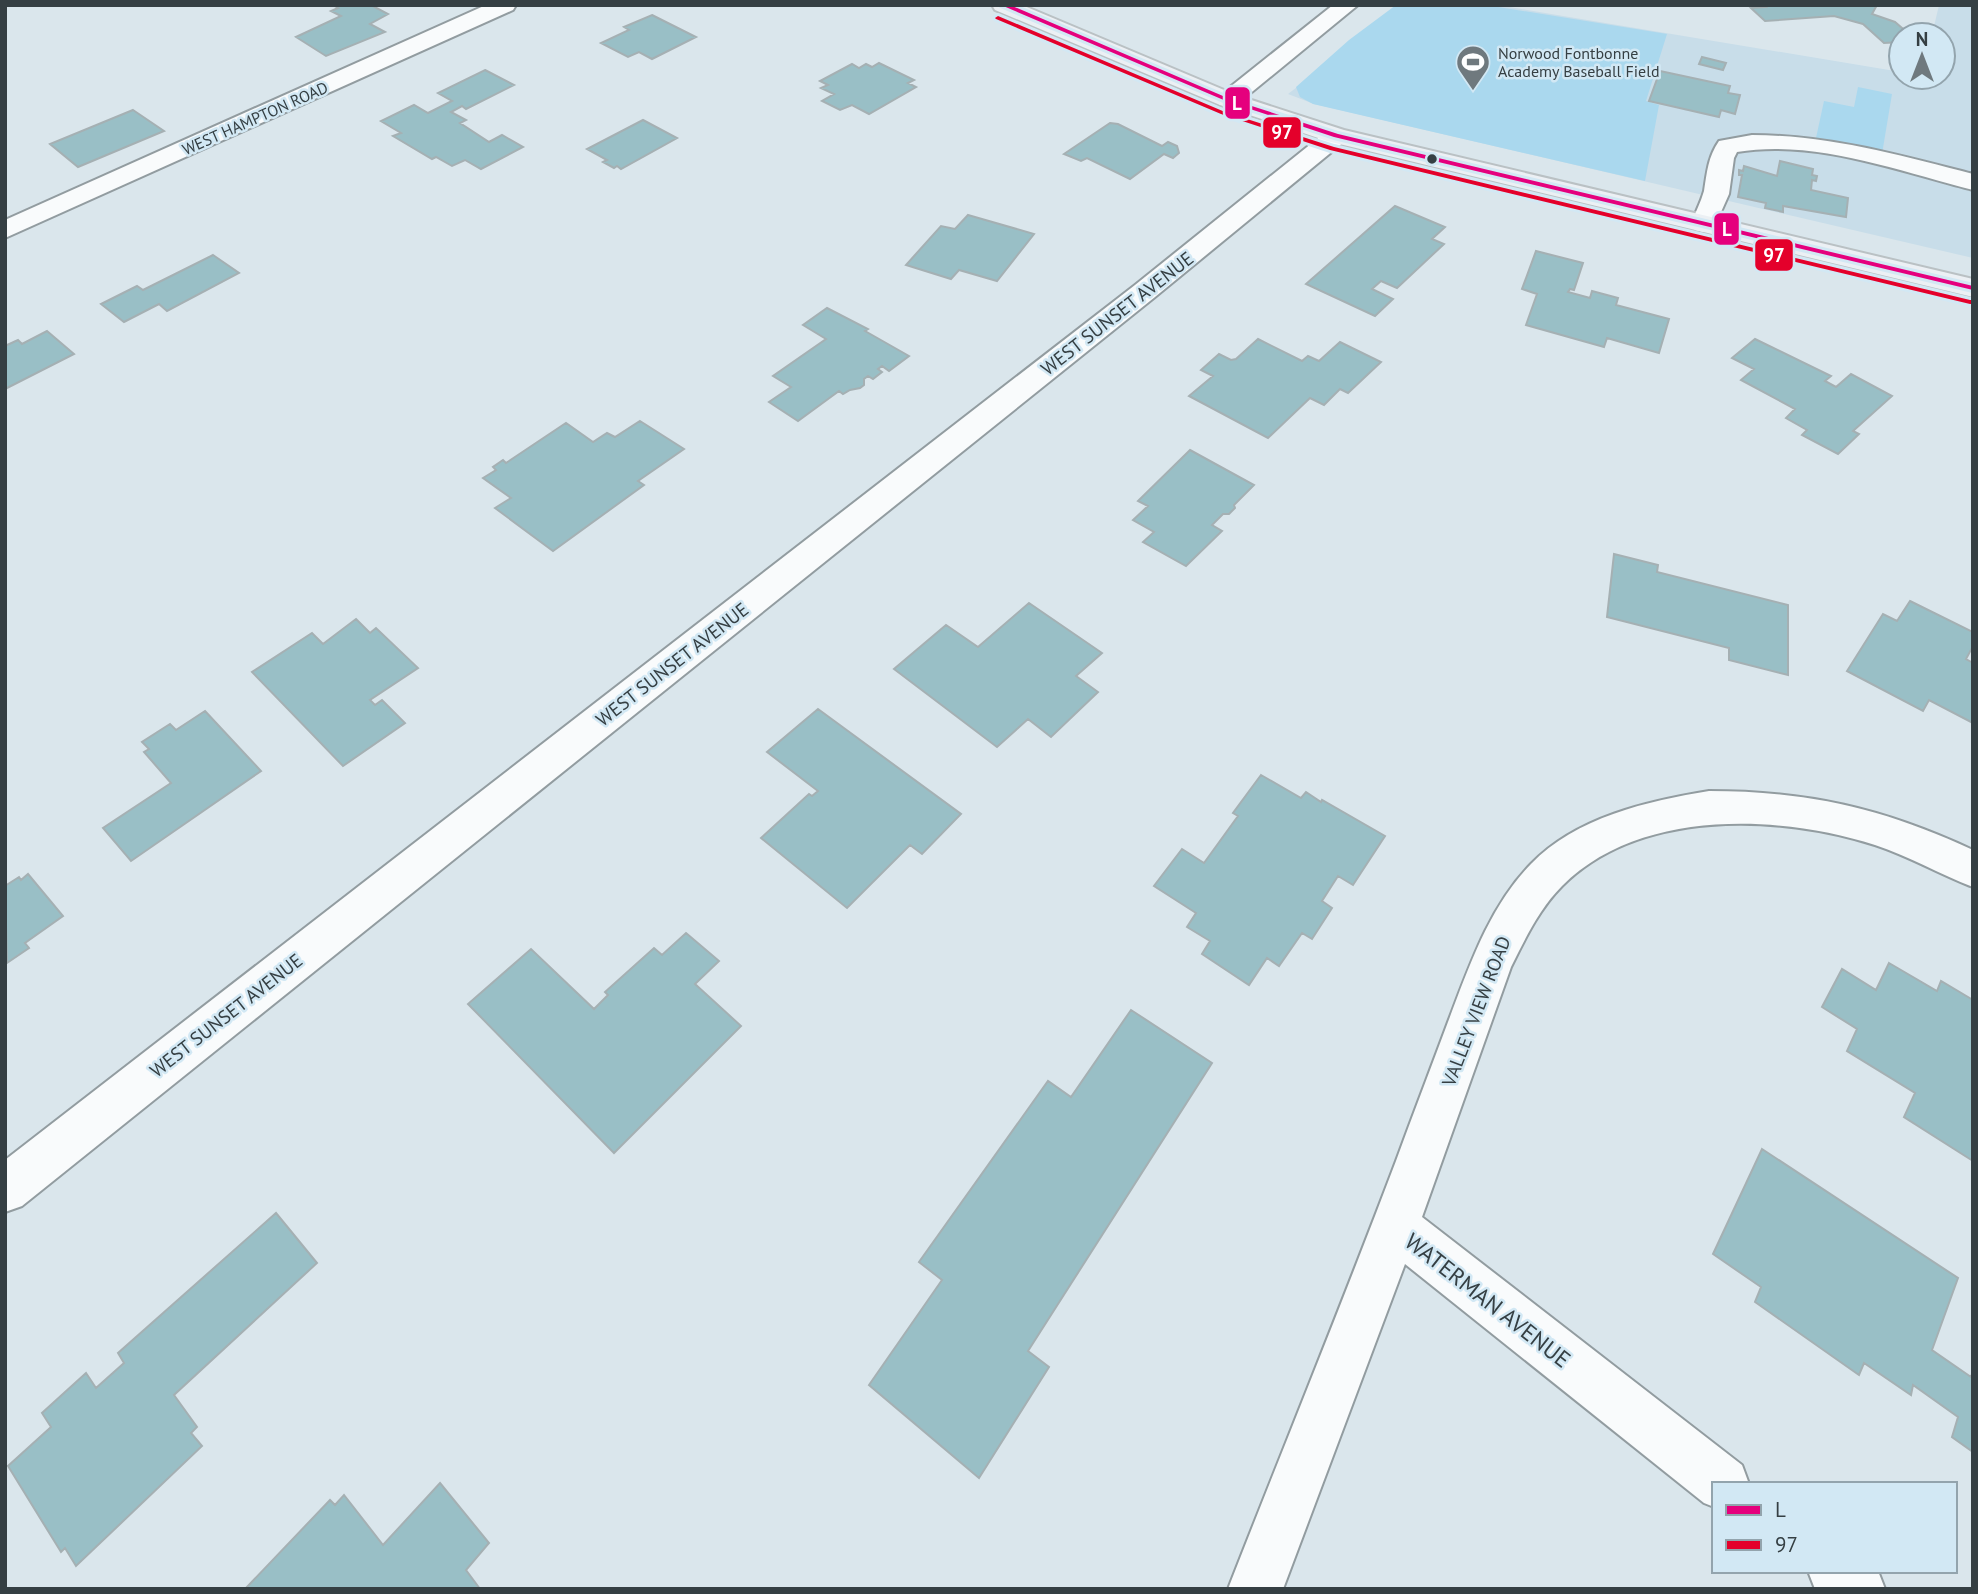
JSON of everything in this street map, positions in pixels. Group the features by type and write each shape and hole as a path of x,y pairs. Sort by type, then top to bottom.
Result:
{"main road":[{"path":"1003,5 1228,100 1336,136 1973,288"}],"street":[{"name":"WEST HAMPTON ROAD","path":"5,230 505,5"},
{"path":"1228,100 1347,5"},
{"name":"WEST SUNSET AVENUE","path":"5,1189 1145,290 1336,136"},
{"path":"1704,224 1716,194 1721,158 1728,146 1746,141 1771,141 1823,148 1973,183"},
{"name":"VALLEY VIEW ROAD","path":"1395,1226 1491,965 1508,928 1530,893 1557,865 1592,841 1627,826 1668,814 1713,808 1762,808 1862,824 1912,841 1973,869"},
{"name":"WATERMAN AVENUE","path":"1255,1589 1395,1226 1720,1482"},
{"path":"1838,1573 1858,1589"}],"shaded area":[{"name":"Norwood Fontbonne Academy Baseball Field","path":"1396,5 1486,5 1667,34 1646,101 1659,105 1645,181 1313,104 1300,97 1296,87 1349,40"},
{"path":"1404,5 1497,5 1887,70 1887,91 1957,91 1957,21 1935,21 1939,5 1973,5 1973,258 1314,104 1288,94"},
{"path":"1858,87 1892,94 1882,154 1816,138 1824,101 1854,107"}],"building":[{"path":"333,5 371,5 388,14 370,24 385,32 326,56 296,37 341,16 331,11 338,8"},
{"path":"1764,5 1877,5 1872,14 1892,21 1887,21 1887,43 1884,43 1863,24 1834,16 1765,21 1751,8 1766,7"},
{"path":"652,15 696,37 652,59 639,52 628,57 601,43 629,30 624,27"},
{"path":"1702,57 1726,63 1723,70 1699,64"},
{"path":"879,63 914,80 908,83 916,87 869,114 852,105 840,110 822,101 834,94 821,88 828,85 820,81 852,64 859,68 866,64 872,67"},
{"path":"485,70 514,85 466,109 462,106 451,112 466,120 460,123 489,142 502,135 523,147 481,169 465,160 452,166 436,157 432,159 393,136 401,133 381,121 414,105 428,113 452,101 438,93"},
{"path":"1660,71 1730,86 1728,93 1740,95 1735,114 1721,110 1719,117 1649,101"},
{"path":"133,110 164,131 78,167 50,144"},
{"path":"643,120 677,138 621,169 603,162 607,160 587,149"},
{"path":"1110,123 1118,124 1162,146 1168,142 1177,146 1179,153 1173,158 1164,154 1130,179 1087,158 1081,161 1064,154"},
{"path":"1780,161 1813,169 1812,175 1817,176 1816,181 1812,180 1811,190 1848,198 1846,217 1783,206 1783,212 1765,208 1766,203 1738,197 1742,175 1739,175 1739,170 1743,171 1744,166 1777,176"},
{"path":"1395,206 1445,227 1432,239 1444,244 1397,288 1381,281 1372,289 1393,299 1375,316 1306,284"},
{"path":"968,215 1034,234 997,281 959,270 951,279 906,265 941,226 955,229"},
{"path":"1536,251 1583,263 1574,290 1570,289 1568,292 1590,298 1592,291 1618,298 1616,305 1669,319 1659,353 1607,338 1604,347 1526,325 1537,294 1522,289"},
{"path":"213,255 239,273 167,311 159,304 124,322 101,304 137,286 143,290"},
{"path":"827,308 868,329 865,331 909,356 889,371 882,366 878,369 882,372 873,379 868,376 860,388 843,394 839,391 798,421 769,402 791,387 773,376 826,339 803,325"},
{"path":"47,331 74,354 5,389 5,346 18,340 22,344"},
{"path":"1258,339 1302,361 1308,356 1319,361 1340,342 1381,362 1348,393 1340,389 1324,405 1310,398 1268,438 1189,396 1213,376 1201,370 1219,354 1231,360 1236,359"},
{"path":"1755,339 1831,376 1825,381 1836,387 1851,374 1892,396 1853,431 1859,434 1838,454 1802,435 1807,430 1786,418 1795,409 1741,380 1754,369 1732,358"},
{"path":"640,421 684,449 638,481 644,485 553,551 495,508 511,498 483,478 496,470 493,467 503,460 506,463 566,423 593,442 607,433 615,437"},
{"path":"1190,450 1254,485 1229,514 1223,514 1212,525 1222,531 1186,566 1143,542 1154,532 1133,520 1148,506 1138,501"},
{"path":"1614,554 1658,565 1657,572 1788,605 1788,675 1729,660 1729,648 1607,617"},
{"path":"1910,601 1973,632 1973,646 1966,659 1973,663 1973,723 1929,700 1923,711 1847,671 1883,614 1897,621"},
{"path":"1029,603 1102,653 1076,676 1098,692 1051,737 1028,719 997,747 894,669 946,625 978,647"},
{"path":"356,619 370,633 376,628 418,668 370,700 375,705 382,700 405,723 343,766 252,672 312,633 323,644"},
{"path":"818,709 961,814 922,854 910,845 847,908 761,838 809,794 812,796 818,791 767,752"},
{"path":"205,711 261,771 131,861 103,828 171,783 144,752 149,749 142,742 170,724 176,730"},
{"path":"1261,775 1301,798 1306,792 1385,836 1353,885 1338,876 1322,901 1332,908 1312,939 1302,933 1279,966 1267,958 1249,985 1202,954 1210,941 1187,927 1196,913 1154,886 1182,849 1204,863 1238,816 1233,813"},
{"path":"28,874 63,916 25,943 29,948 7,963 5,886"},
{"path":"686,933 719,961 695,984 741,1026 614,1153 468,1004 531,949 594,1009 608,995 605,992 654,948 662,955"},
{"path":"1889,963 1937,991 1941,981 1973,1000 1973,1161 1904,1117 1915,1093 1847,1051 1857,1029 1822,1007 1842,969 1876,990"},
{"path":"1131,1010 1212,1063 1028,1351 1049,1367 979,1478 869,1385 942,1280 919,1262 1048,1081 1071,1097"},
{"path":"1762,1149 1958,1278 1932,1350 1971,1377 1973,1371 1973,1452 1952,1437 1958,1417 1913,1385 1911,1395 1864,1363 1859,1375 1755,1302 1761,1287 1713,1254"},
{"path":"276,1213 317,1263 174,1395 197,1427 191,1433 202,1446 76,1566 65,1548 61,1552 8,1466 51,1427 42,1413 86,1373 96,1388 124,1363 118,1353"},
{"path":"440,1483 489,1543 466,1570 480,1589 245,1589 330,1500 335,1505 344,1495 383,1545"}],"transit line":[{"name":"L","path":"1004,5 1228,100 1336,136 1973,288"},
{"name":"97","path":"998,18 1223,113 1332,149 1970,302"}],"place":[{"name":"Norwood Fontbonne Academy Baseball Field","path":"1473,92"}]}
